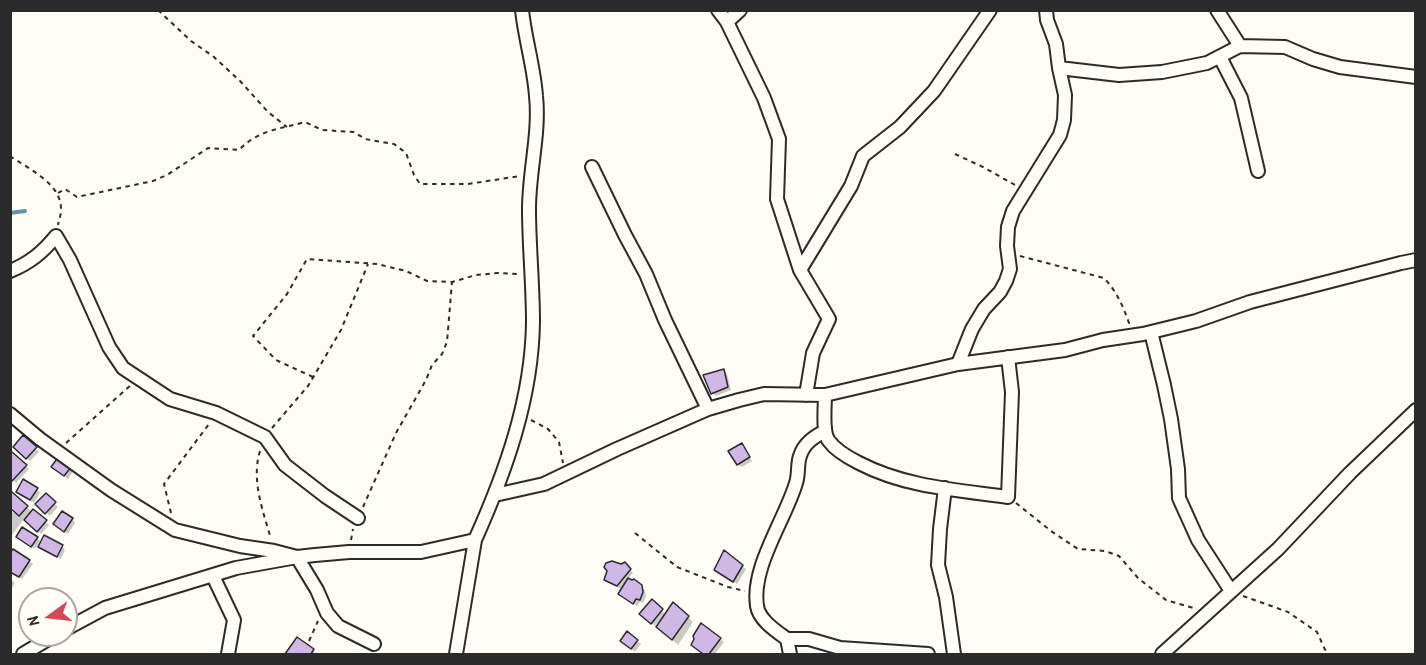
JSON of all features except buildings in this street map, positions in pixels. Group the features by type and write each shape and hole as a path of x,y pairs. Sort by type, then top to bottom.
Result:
{"street":[{"path":"456,654 475,540 495,495 521,414 530,367 533,322 529,206 537,121 536,95 522,10"},
{"path":"718,10 727,22 764,98 779,139 777,199 801,270 829,319 813,353 806,395"},
{"path":"727,22 740,10"},
{"path":"801,270 850,186 863,156 900,128 934,91 990,10"},
{"path":"958,364 972,329 984,309 1000,292 1011,270 1007,246 1008,227 1013,211 1060,135 1064,120 1065,95 1056,44 1047,20 1046,10"},
{"path":"1217,10 1240,46"},
{"path":"1059,68 1119,75 1162,72 1207,63 1240,46 1285,47 1340,67 1416,77"},
{"path":"1220,57 1241,98 1258,171"},
{"path":"592,167 646,274 665,320 708,409"},
{"path":"10,271 27,264 56,236 70,260 109,347 123,368 170,399 216,413 265,437 285,465 358,518"},
{"path":"495,495 544,484 708,409 764,394 825,395 958,364 1065,350 1196,321 1262,299 1416,260"},
{"path":"1147,333 1164,385 1171,419 1178,469 1179,498 1198,540 1231,591"},
{"path":"825,395 825,430 828,440 847,457 878,473 924,486 1008,497 1012,392 1008,357"},
{"path":"1162,654 1278,549 1350,473 1416,410"},
{"path":"10,414 111,490 175,530 297,557 317,590 327,613 338,626 374,644"},
{"path":"825,430 810,439 800,456 796,482 764,559 757,593 757,608 768,626 787,639 809,639 840,648 928,654"},
{"path":"945,488 938,565 954,654"},
{"path":"78,623 105,608 236,568 297,557 349,552 421,552 475,540"},
{"path":"213,576 234,620 228,654"},
{"path":"787,639 790,654"}],"path":[{"path":"158,10 191,41 214,57 268,112 287,127"},
{"path":"58,193 65,189 77,197 153,181 167,175 208,148 239,150 262,133 305,122 322,130 354,132 365,139 394,144 406,153 420,184 468,184 531,174"},
{"path":"955,154 1026,190"},
{"path":"10,156 48,182 58,193 62,209 56,236"},
{"path":"1008,254 1104,278 1122,303 1129,323 1147,333"},
{"path":"313,377 276,360 253,336 287,294 307,259 368,264 406,271 427,281 452,282 476,275 498,273 531,274"},
{"path":"274,551 259,497 257,461 265,437 308,386 341,330 368,264"},
{"path":"349,552 352,531 396,434 432,365 442,354 447,342 452,282"},
{"path":"57,451 138,380"},
{"path":"175,530 164,484 216,413"},
{"path":"521,414 548,429 559,442 565,475"},
{"path":"1008,497 1050,531 1078,549 1105,551 1119,556 1138,578 1166,600 1208,612"},
{"path":"635,533 677,567 728,587 757,593"},
{"path":"1231,591 1288,612 1317,632 1327,654"},
{"path":"309,641 320,618 323,604"}],"waterway":[{"path":"10,213 25,211"}]}
